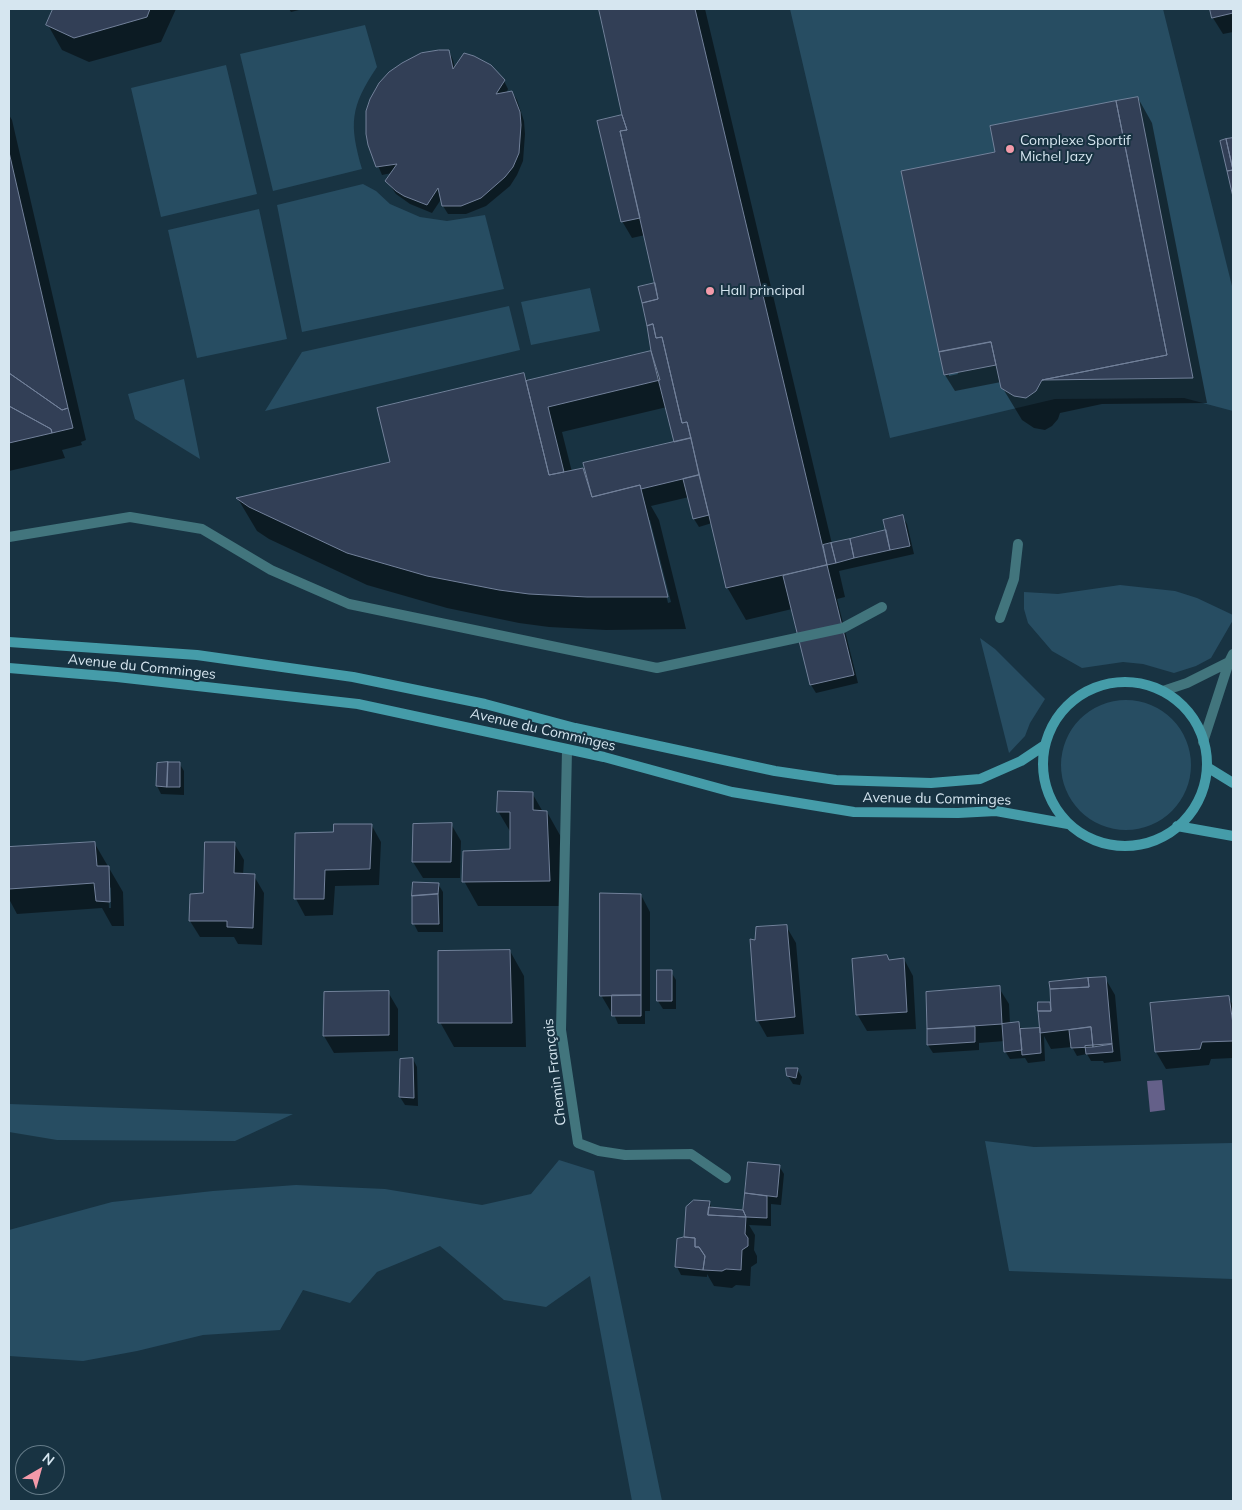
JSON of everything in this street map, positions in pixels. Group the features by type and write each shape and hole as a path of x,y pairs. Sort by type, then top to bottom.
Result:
{"main road":[{"name":"Avenue du Comminges","path":"9,642 197,654 353,677 485,704 575,728 775,771 836,780 931,783 980,779 1021,761 1044,745"},
{"name":"Avenue du Comminges","path":"9,668 117,677 358,704 604,757 732,792 854,812 958,813 996,811 1068,824"},
{"path":"1125,682 1145,684 1163,691 1179,702 1192,717 1200,732 1206,767 1204,785 1198,801 1189,815 1178,826 1164,836 1149,842 1117,846 1086,836 1068,824 1052,802 1046,787 1043,771 1044,745 1054,722 1063,709 1076,698 1106,684 1125,682"},
{"path":"1206,767 1233,783"},
{"path":"1178,826 1233,836"}],"street":[{"path":"9,537 130,517 202,529 271,570 349,604 657,668 843,628 882,608"},
{"path":"1000,618 1014,578 1018,544"},
{"path":"1163,691 1187,683 1231,658"},
{"path":"1203,742 1231,658"},
{"name":"Chemin Français","path":"567,750 561,1030 578,1142 600,1151 625,1155 691,1154 726,1178"}],"shaded area":[{"name":"Complexe Sportif Michel Jazy","path":"790,9 1163,9 1233,290 1233,411 1184,398 1055,399 890,438"},
{"path":"365,25 377,67 361,93 354,116 355,140 362,169 273,191 240,54"},
{"path":"226,65 257,194 161,217 131,88"},
{"path":"363,184 376,191 390,204 420,217 447,221 485,215 504,289 302,332 277,205"},
{"path":"259,209 287,339 197,358 168,230"},
{"path":"590,288 600,331 531,345 521,302"},
{"path":"509,306 520,350 265,411 302,352"},
{"path":"184,379 200,459 135,419 128,394"},
{"path":"1120,585 1175,591 1197,598 1233,615 1233,620 1211,658 1196,666 1174,673 1143,664 1123,662 1082,668 1052,651 1028,623 1024,609 1024,592 1058,594"},
{"path":"980,638 995,649 1045,699 1030,723 1025,736 1009,753"},
{"path":"1126,700 1139,701 1151,705 1172,719 1186,740 1190,752 1190,778 1186,790 1172,811 1151,825 1139,829 1126,830 1113,829 1101,825 1080,811 1066,790 1062,778 1061,765 1062,752 1066,740 1080,719 1101,705 1113,701"},
{"path":"1162,1080 1165,1110 1150,1112 1147,1081"},
{"path":"9,1104 293,1114 235,1141 57,1140 9,1132"},
{"path":"985,1141 1034,1147 1233,1143 1233,1279 1009,1271"},
{"path":"559,1160 594,1171 662,1501 632,1501 590,1276 546,1307 504,1300 440,1246 377,1272 350,1303 303,1290 280,1330 203,1335 137,1351 83,1361 9,1356 9,1230 112,1202 213,1191 296,1185 385,1189 482,1205 531,1194"}],"building":[{"path":"53,9 150,9 147,17 74,38 46,25"},
{"name":"Hall principal","path":"599,9 695,9 827,565 726,588 687,422 682,423 662,337 656,338 653,324 647,326 642,303 658,299 620,131 627,130"},
{"path":"1210,9 1233,9 1233,13 1212,18"},
{"path":"449,50 453,69 464,53 491,65 505,80 496,94 512,91 520,112 519,153 513,167 505,177 481,198 461,206 442,206 438,188 427,205 396,191 385,181 397,164 376,167 366,134 366,111 379,83 389,72 402,63 421,53"},
{"path":"1138,97 1193,378 1042,380 1167,355 1116,101"},
{"path":"1116,101 1167,355 1042,380 1036,391 1026,398 1014,396 1001,388 991,342 939,352 901,171 995,152 990,126"},
{"path":"622,115 627,130 620,131 640,218 621,222 597,121"},
{"path":"1233,138 1233,170 1226,139"},
{"path":"1226,139 1233,170 1227,171 1220,141"},
{"path":"9,152 68,408 62,410 9,373"},
{"path":"1233,170 1233,197 1227,171"},
{"path":"655,283 658,299 642,303 638,287"},
{"path":"653,324 656,338 662,337 682,423 687,422 691,438 674,442 651,351 647,326"},
{"path":"991,342 996,365 944,375 939,352"},
{"path":"651,351 660,380 548,407 564,472 549,475 526,381"},
{"path":"9,373 62,410 68,408 73,428 52,433 51,429 9,406"},
{"path":"524,373 549,475 583,468 592,497 640,485 668,597 587,597 529,594 427,576 347,553 249,507 236,498 390,462 377,408"},
{"path":"9,406 51,429 52,433 9,443"},
{"path":"691,438 699,475 641,489 640,485 592,497 583,463"},
{"path":"699,475 709,515 693,519 683,479"},
{"path":"903,515 910,546 890,550 883,520"},
{"path":"886,530 890,550 854,558 850,539"},
{"path":"850,539 854,558 836,563 831,543"},
{"path":"831,543 836,563 827,565 823,545"},
{"path":"827,565 854,675 810,685 783,576"},
{"path":"168,762 180,762 180,787 167,787"},
{"path":"168,762 167,787 156,786 157,763"},
{"path":"498,791 533,792 533,810 547,811 550,881 462,882 463,851 510,849 510,812 497,812"},
{"path":"452,823 451,862 412,862 413,824"},
{"path":"334,824 372,824 370,869 325,870 324,899 294,899 295,833 333,832"},
{"path":"95,842 97,866 109,866 110,902 96,901 94,883 9,889 9,847"},
{"path":"205,842 235,842 234,873 255,874 253,928 227,927 227,921 189,921 190,894 203,893"},
{"path":"413,882 439,883 438,894 412,896"},
{"path":"600,893 641,894 641,995 600,996"},
{"path":"438,894 439,924 412,924 412,896"},
{"path":"787,925 795,1017 756,1021 750,939 755,940 756,927"},
{"path":"510,950 512,1023 438,1023 438,951"},
{"path":"887,955 889,960 904,958 907,1012 856,1015 852,959"},
{"path":"657,970 672,970 672,1001 657,1001"},
{"path":"1106,977 1112,1044 1093,1047 1091,1027 1040,1033 1038,1011 1051,1011 1050,989 1089,987 1088,978"},
{"path":"1088,978 1089,987 1050,989 1049,982"},
{"path":"1000,986 1002,1024 927,1029 926,992"},
{"path":"389,991 389,1035 323,1036 324,992"},
{"path":"612,995 641,995 641,1016 612,1016"},
{"path":"1229,996 1233,1024 1233,1041 1202,1042 1200,1049 1155,1052 1150,1003"},
{"path":"1038,1002 1050,1002 1051,1011 1038,1011"},
{"path":"1019,1022 1022,1050 1004,1052 1002,1024"},
{"path":"975,1027 975,1042 927,1045 927,1029"},
{"path":"1091,1027 1093,1047 1071,1048 1069,1030"},
{"path":"1040,1028 1041,1053 1022,1055 1020,1029"},
{"path":"1112,1044 1113,1052 1086,1054 1085,1046"},
{"path":"413,1058 414,1098 399,1097 400,1059"},
{"path":"786,1068 798,1068 796,1078 787,1076"},
{"path":"748,1162 780,1165 777,1197 745,1193"},
{"path":"745,1193 767,1196 767,1218 746,1217 743,1210"},
{"path":"694,1200 710,1201 708,1215 746,1217 745,1234 748,1238 748,1246 742,1250 741,1270 703,1270 705,1256 699,1247 695,1247 695,1238 684,1237 686,1207"},
{"path":"709,1207 743,1210 746,1217 708,1215"},
{"path":"684,1237 695,1238 695,1247 699,1247 705,1256 703,1270 675,1267 677,1239"}],"place":[{"name":"Complexe Sportif Michel Jazy","path":"1010,149"},
{"name":"Hall principal","path":"710,291"}]}
